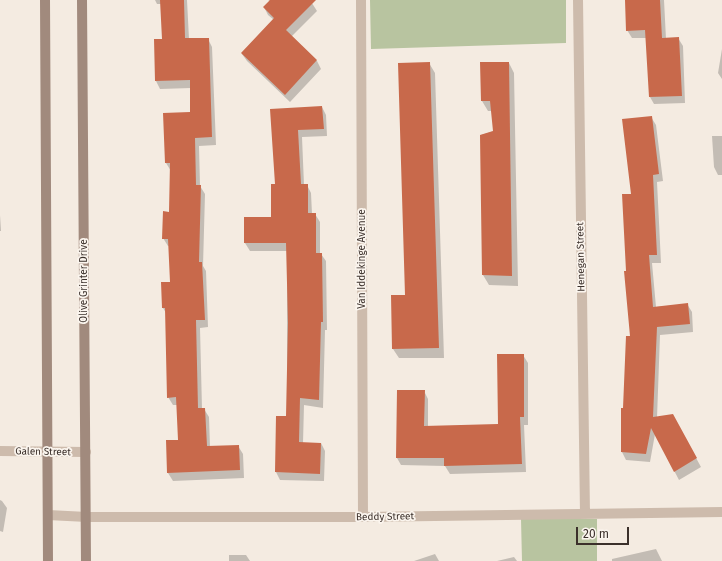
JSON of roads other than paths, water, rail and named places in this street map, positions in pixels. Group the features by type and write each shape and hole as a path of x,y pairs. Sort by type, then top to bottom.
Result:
{"street":[{"path":"44,0 48,561"},
{"name":"Olive Grinter Drive","path":"82,0 87,517 86,561"},
{"name":"Van Iddekinge Avenue","path":"361,0 363,517"},
{"name":"Henegan Street","path":"578,0 584,514"},
{"name":"Galen Street","path":"0,451 86,452"},
{"name":"Beddy Street","path":"48,515 87,517 363,517 722,512"}]}
